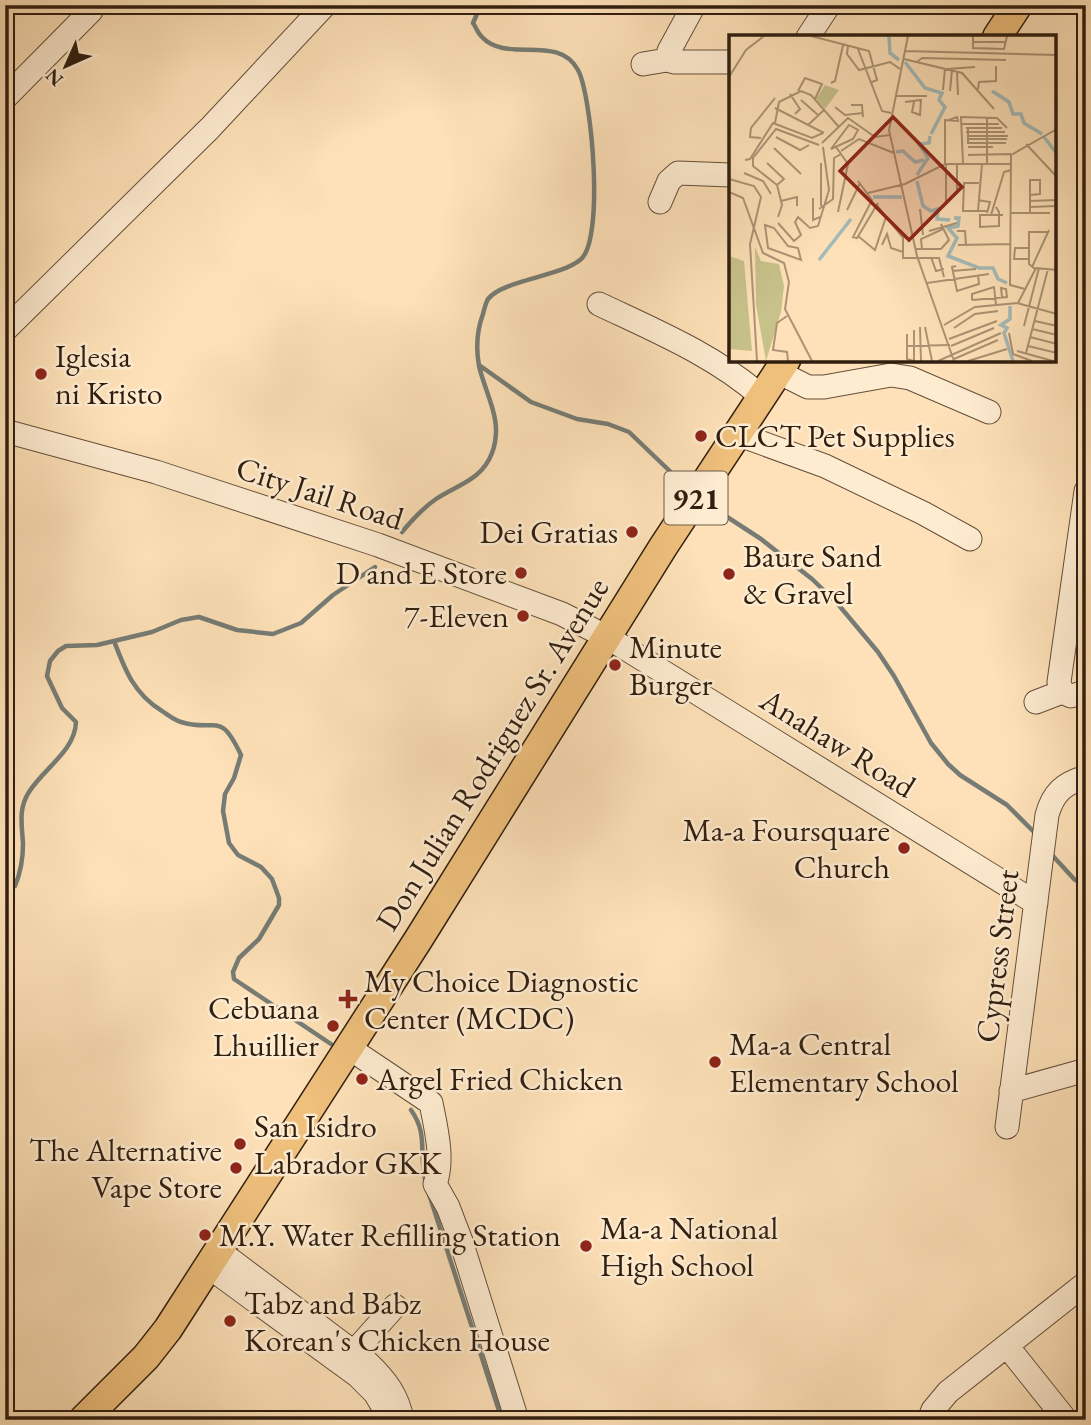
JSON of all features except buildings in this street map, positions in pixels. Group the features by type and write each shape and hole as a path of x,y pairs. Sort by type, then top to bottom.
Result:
{"main road":[{"path":"999,35 1018,5"},
{"name":"Don Julian Rodriguez Sr. Avenue","path":"83,1420 146,1357 169,1329 607,636 782,366"}],"street":[{"path":"667,60 669,51 694,5"},
{"path":"809,35 830,5"},
{"path":"5,330 201,137 324,6"},
{"path":"5,98 92,11"},
{"path":"643,64 667,60 729,62"},
{"path":"660,202 669,181 678,173 729,174"},
{"path":"599,304 711,359 740,377 762,397"},
{"path":"782,366 795,383 808,387 824,387 891,375 910,378 989,412"},
{"name":"City Jail Road","path":"5,431 156,472 378,545 562,614 607,636"},
{"path":"737,434 825,466 970,539"},
{"path":"1062,692 1059,682 1086,491"},
{"name":"Anahaw Road","path":"607,636 1036,903"},
{"path":"1036,702 1062,692 1071,696 1086,692"},
{"name":"Cypress Street","path":"1007,1127 1047,814 1055,794 1071,782 1086,777"},
{"path":"349,1048 430,1103 436,1130 439,1173 435,1184 448,1207 461,1241 517,1420"},
{"path":"1011,1091 1086,1070"},
{"path":"214,1259 387,1383 395,1396 402,1420"},
{"path":"929,1420 939,1401 1086,1283"},
{"path":"349,1358 395,1306"},
{"path":"1007,1346 1066,1420"},
{"path":"349,1358 375,1393 387,1420"}],"waterway":[{"path":"402,532 431,503 482,470 492,453 495,419 479,366 478,353 479,326 488,299 506,287 559,271 580,260 588,248 592,226 594,168 588,108 578,70 569,59 558,53 492,45 481,36 473,23 481,5"},
{"path":"479,365 531,402 577,419 608,424 629,432 677,478"},
{"path":"712,507 761,539 812,579 837,603 878,652 931,743 948,764 960,775 1007,805 1033,831"},
{"path":"5,891 15,886 20,871 23,849 22,811 26,798 35,783 65,751 74,732 76,722 62,708 47,676 50,661 58,651 66,646 97,645 152,632 181,620 199,617 237,630 273,634 301,623 333,595 375,567"},
{"path":"114,641 137,689 152,704 181,722 222,727 234,741 241,755 234,778 225,794 223,811 229,843 238,855 261,867 272,879 279,898 279,905 259,939 239,958 233,972 234,979 331,1044"},
{"path":"1052,855 1075,880 1086,884"},
{"path":"411,1110 422,1136 426,1183"},
{"path":"428,1191 502,1420"}],"place":[{"name":"Iglesia ni Kristo","path":"41,374"},
{"name":"CLCT Pet Supplies","path":"701,436"},
{"name":"Dei Gratias","path":"632,532"},
{"name":"D and E Store","path":"521,573"},
{"name":"Baure Sand & Gravel","path":"729,574"},
{"name":"7-Eleven","path":"523,616"},
{"name":"Minute Burger","path":"615,665"},
{"name":"Ma-a Foursquare Church","path":"904,848"},
{"name":"My Choice Diagnostic Center (MCDC)","path":"348,999"},
{"name":"Cebuana Lhuillier","path":"333,1026"},
{"name":"Ma-a Central Elementary School","path":"715,1062"},
{"name":"Argel Fried Chicken","path":"362,1079"},
{"name":"San Isidro Labrador GKK","path":"240,1144"},
{"name":"The Alternative Vape Store","path":"236,1168"},
{"name":"M.Y. Water Refilling Station","path":"205,1235"},
{"name":"Ma-a National High School","path":"586,1246"},
{"name":"Tabz and Babz Korean's Chicken House","path":"230,1321"}]}
